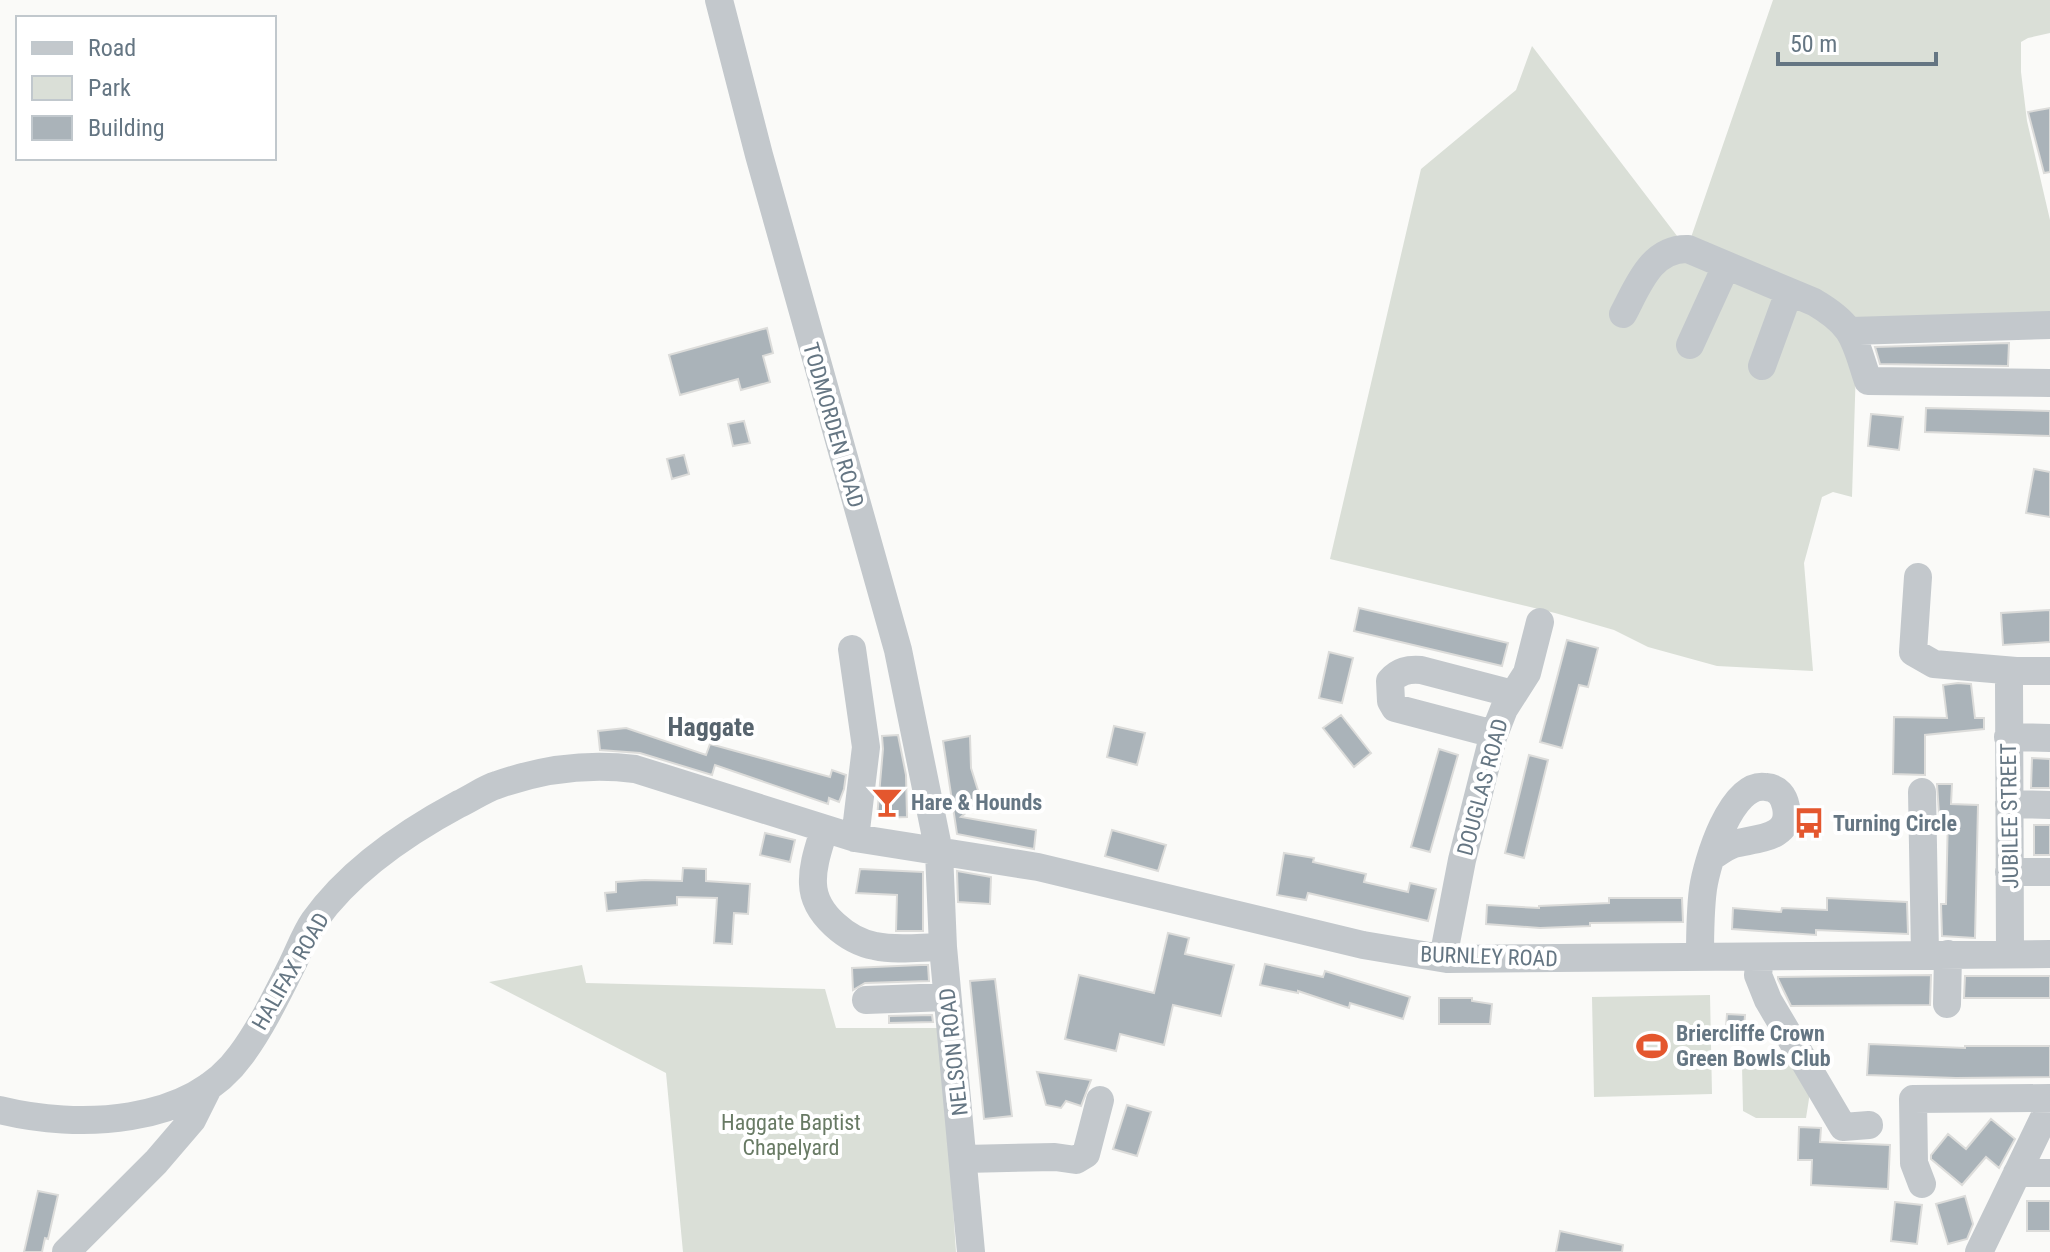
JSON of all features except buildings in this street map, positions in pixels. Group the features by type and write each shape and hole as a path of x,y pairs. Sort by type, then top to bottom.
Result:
{"street":[{"name":"TODMORDEN ROAD","path":"719,0 759,155 898,650 939,852"},
{"path":"1623,314 1655,260 1673,249 1688,249 1833,313 1851,331 1868,381 2050,383"},
{"path":"1690,345 1726,266"},
{"path":"1762,366 1789,292"},
{"path":"1851,331 2050,325"},
{"path":"1918,577 1913,652 1934,664 2013,675 2050,671"},
{"name":"DOUGLAS ROAD","path":"1443,958 1462,860 1494,734 1504,709 1527,673 1540,622"},
{"path":"852,649 866,747 855,838"},
{"path":"1494,734 1395,708 1391,701 1390,681 1409,669 1421,670 1513,694"},
{"name":"JUBILEE STREET","path":"2010,953 2008,737 2013,675"},
{"path":"2008,737 2050,738"},
{"name":"HALIFAX ROAD","path":"0,1110 31,1118 104,1121 163,1109 209,1086 241,1056 313,922 355,874 420,825 496,785 560,769 604,765 635,769 824,830 939,852"},
{"path":"1922,792 1936,954 1947,1004"},
{"path":"2009,804 2050,805"},
{"path":"824,830 813,884 815,899 829,920 849,935 873,946 943,947"},
{"name":"NELSON ROAD","path":"939,852 943,947 971,1252"},
{"name":"BURNLEY ROAD","path":"939,852 1038,867 1363,945 1443,958 2050,954"},
{"path":"1700,957 1700,913 1704,884 1713,856"},
{"path":"2009,872 2050,872"},
{"path":"1760,957 1758,975 1768,1000 1843,1127 1869,1125"},
{"path":"866,1000 947,997"},
{"path":"66,1252 156,1162 192,1120 209,1086"},
{"path":"1922,1184 1914,1163 1913,1099 2050,1098"},
{"path":"964,1159 1055,1157 1076,1160 1086,1154 1100,1100"},
{"path":"1979,1252 2050,1105"},
{"path":"2017,1173 2050,1173"}],"green space":[{"path":"1773,0 2050,0 2050,33 2021,42 2021,72 2027,121 2050,220 2050,321 1857,334 1852,497 1833,492 1822,497 1804,563 1813,671 1717,666 1648,647 1614,630 1555,613 1330,559 1421,169 1516,90 1532,46 1687,249"},
{"name":"Haggate Baptist Chapelyard","path":"582,965 586,983 825,989 836,1028 941,1028 956,1252 683,1252 666,1073 489,982"},
{"name":"Briercliffe Crown Green Bowls Club","path":"1710,995 1712,1094 1594,1097 1592,997"},
{"path":"1795,1064 1811,1086 1806,1118 1756,1118 1743,1111 1742,1065"}],"place":[{"name":"Hare & Hounds","path":"887,802"},
{"name":"Turning Circle","path":"1809,823"},
{"name":"Briercliffe Crown Green Bowls Club","path":"1652,1046"}],"district":[{"name":"Haggate","path":"711,727"}]}
